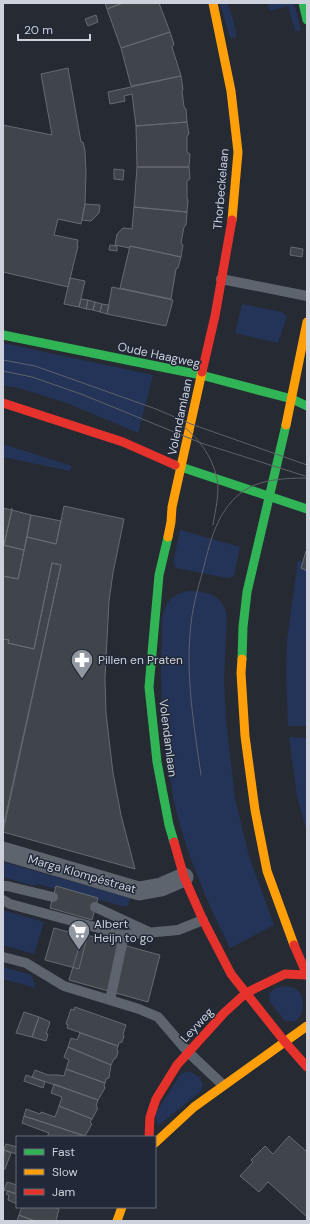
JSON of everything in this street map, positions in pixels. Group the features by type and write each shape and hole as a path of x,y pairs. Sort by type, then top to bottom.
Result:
{"street":[{"name":"Thorbeckelaan","path":"201,376 215,316 234,211 238,152 231,91 213,3"},
{"path":"303,3 307,20"},
{"path":"307,322 292,399 247,592 243,627 241,673 245,736 255,810 267,871 307,975"},
{"name":"Oude Haagweg","path":"3,335 201,376 292,399 307,406"},
{"name":"Volendamlaan","path":"201,376 159,575 150,687 157,762 169,824 184,876 203,920 231,974 285,1042 307,1067"},
{"path":"3,403 123,442 181,468 307,509"},
{"name":"Marga Klompéstraat","path":"3,852 139,891 161,887 184,876"},
{"name":"Leyweg","path":"149,1136 150,1117 156,1099 177,1065 224,1013 246,993 285,974 307,975"},
{"path":"156,1142 194,1107 222,1085 307,1026"},
{"path":"117,1221 122,1208"}],"lane":[{"path":"221,279 307,296"},
{"path":"3,886 53,897"},
{"path":"3,900 10,904 124,935 178,930 203,920"},
{"path":"95,907 149,932"},
{"path":"110,1000 124,935"},
{"path":"3,957 26,963 64,986 139,1009 158,1017 188,1052 222,1085"}],"shaded area":[{"path":"220,3 227,3 233,19 237,37 230,38"},
{"path":"267,3 294,3 301,30 295,31 288,6 270,11"},
{"path":"242,304 282,312 287,317 278,343 235,333"},
{"path":"3,343 153,375 138,433 67,403 22,389 3,385"},
{"path":"3,444 72,466 70,471 3,457"},
{"path":"180,530 240,547 234,576 228,578 176,568 173,562"},
{"path":"298,560 307,564 307,726 288,726 286,672 287,640"},
{"path":"191,591 204,592 214,596 222,603 227,615 224,680 226,720 235,798 249,856 274,925 230,948 206,898 186,846 174,802 165,743 161,692 162,618 166,606 174,596"},
{"path":"289,737 307,738 307,833 297,796"},
{"path":"3,862 130,898 127,907 37,884 34,886 3,877"},
{"path":"3,910 44,922 34,954 3,945"},
{"path":"3,967 31,975 36,988 3,979"},
{"path":"286,986 296,989 303,1000 303,1010 301,1015 294,1021 285,1021 270,1002 269,994 275,988"},
{"path":"189,1071 199,1077 203,1084 201,1091 158,1126 155,1114 181,1074"}],"building":[{"path":"105,3 123,3 107,9"},
{"path":"123,3 159,3 170,32 121,48 107,9"},
{"path":"96,15 98,22 88,26 85,19"},
{"path":"170,32 174,44 172,47 181,76 131,86 121,48"},
{"path":"68,68 81,142 83,142 85,151 86,173 85,204 81,224 58,219 54,235 78,240 78,246 68,287 3,272 3,125 52,135 41,74"},
{"path":"181,76 187,122 136,126 132,94 124,96 125,101 110,104 108,92"},
{"path":"187,122 189,134 187,136 187,152 190,154 189,167 137,167 136,126"},
{"path":"137,167 189,167 190,179 187,181 187,212 134,207"},
{"path":"114,169 124,170 123,180 114,179"},
{"path":"85,204 100,205 99,213 91,221 82,220"},
{"path":"134,207 187,212 186,225 184,227 181,243 183,245 181,257 130,246 129,248 115,245 117,234 123,228 132,229"},
{"path":"110,245 117,246 117,251 109,250"},
{"path":"130,246 181,257 178,268 176,269 171,299 120,288"},
{"path":"291,247 303,249 302,257 290,255"},
{"path":"70,278 85,281 79,307 64,304"},
{"path":"112,287 173,300 166,326 107,314"},
{"path":"81,299 88,300 86,309 79,307"},
{"path":"88,300 95,302 93,310 86,309"},
{"path":"95,302 102,304 100,312 93,310"},
{"path":"102,304 109,305 107,314 100,312"},
{"path":"64,506 124,519 109,601 105,678 106,713 113,773 121,815 135,869 3,832 61,565 52,563 34,649 8,643 9,640 3,639 3,576 18,579 27,537 56,544"},
{"path":"3,508 11,510 12,508 4,545 3,545"},
{"path":"12,510 31,515 24,550 4,545"},
{"path":"31,515 61,521 56,544 27,537"},
{"path":"3,545 24,550 18,579 3,576"},
{"path":"306,551 307,552 307,571 301,568"},
{"path":"52,563 61,565 3,828 3,639 9,640 8,643 34,649"},
{"path":"56,886 98,898 92,920 50,908"},
{"path":"54,928 87,937 79,969 45,960"},
{"path":"83,934 160,955 148,1002 69,980"},
{"path":"75,1007 126,1025 122,1042 119,1043 118,1046 67,1028 68,1025 66,1024 71,1009 74,1010"},
{"path":"24,1012 39,1017 32,1037 16,1033"},
{"path":"39,1017 50,1022 46,1034 48,1034 46,1041 32,1037"},
{"path":"80,1033 118,1046 116,1058 111,1065 68,1047 71,1038 77,1040"},
{"path":"68,1047 111,1065 109,1078 106,1079 105,1083 66,1069 69,1060 64,1057"},
{"path":"66,1069 105,1083 105,1088 98,1100 32,1077 35,1070 48,1075 64,1076"},
{"path":"26,1075 45,1082 43,1088 24,1081"},
{"path":"54,1084 98,1100 96,1106 98,1108 92,1119 59,1106 62,1097 51,1093"},
{"path":"59,1106 92,1119 90,1122 92,1124 85,1136 24,1116 26,1109 55,1117"},
{"path":"24,1116 85,1136 48,1136 49,1133 22,1123"},
{"path":"289,1136 307,1152 307,1217 268,1182 259,1192 240,1176 253,1162 251,1160 265,1146 273,1154"},
{"path":"6,1144 16,1147 16,1154 4,1150"},
{"path":"4,1150 11,1153 5,1169 3,1169"},
{"path":"7,1182 16,1185 16,1194 4,1190"},
{"path":"8,1191 16,1194 16,1204 8,1200 9,1195 6,1194"},
{"path":"22,1208 59,1209 56,1221 35,1221 19,1215"},
{"path":"19,1215 35,1221 17,1221"}],"tram line":[{"path":"3,360 35,366 307,465"},
{"path":"3,371 32,377 81,394 201,443 305,476"},
{"path":"178,422 185,427 203,447 215,470 218,490 213,525"},
{"path":"201,775 191,700 189,643 195,600 214,531 229,504 252,486 267,481 307,478"}],"traffic: fast":[{"path":"303,3 307,20"},
{"path":"3,335 201,375 292,399 307,406"},
{"path":"242,659 243,627 247,592 286,425"},
{"path":"175,465 307,509"},
{"path":"168,537 159,575 149,687 157,762 169,825 174,842"}],"traffic: slow":[{"path":"213,3 231,91 238,152 232,220"},
{"path":"286,425 307,322"},
{"path":"168,537 172,507 202,372"},
{"path":"242,659 241,673 245,736 255,810 267,871 294,945"},
{"path":"156,1142 194,1107 307,1026"},
{"path":"117,1221 122,1208"}],"traffic: jam":[{"path":"202,372 215,316 232,220"},
{"path":"3,403 123,442 175,465"},
{"path":"174,842 184,877 203,920 231,974 285,1042 307,1067"},
{"path":"149,1136 150,1117 156,1099 177,1065 224,1013 246,993 285,974 307,975 294,945"}],"place":[{"name":"Pillen en Praten","path":"82,680"},
{"name":"Albert Heijn to go","path":"79,950"}]}
